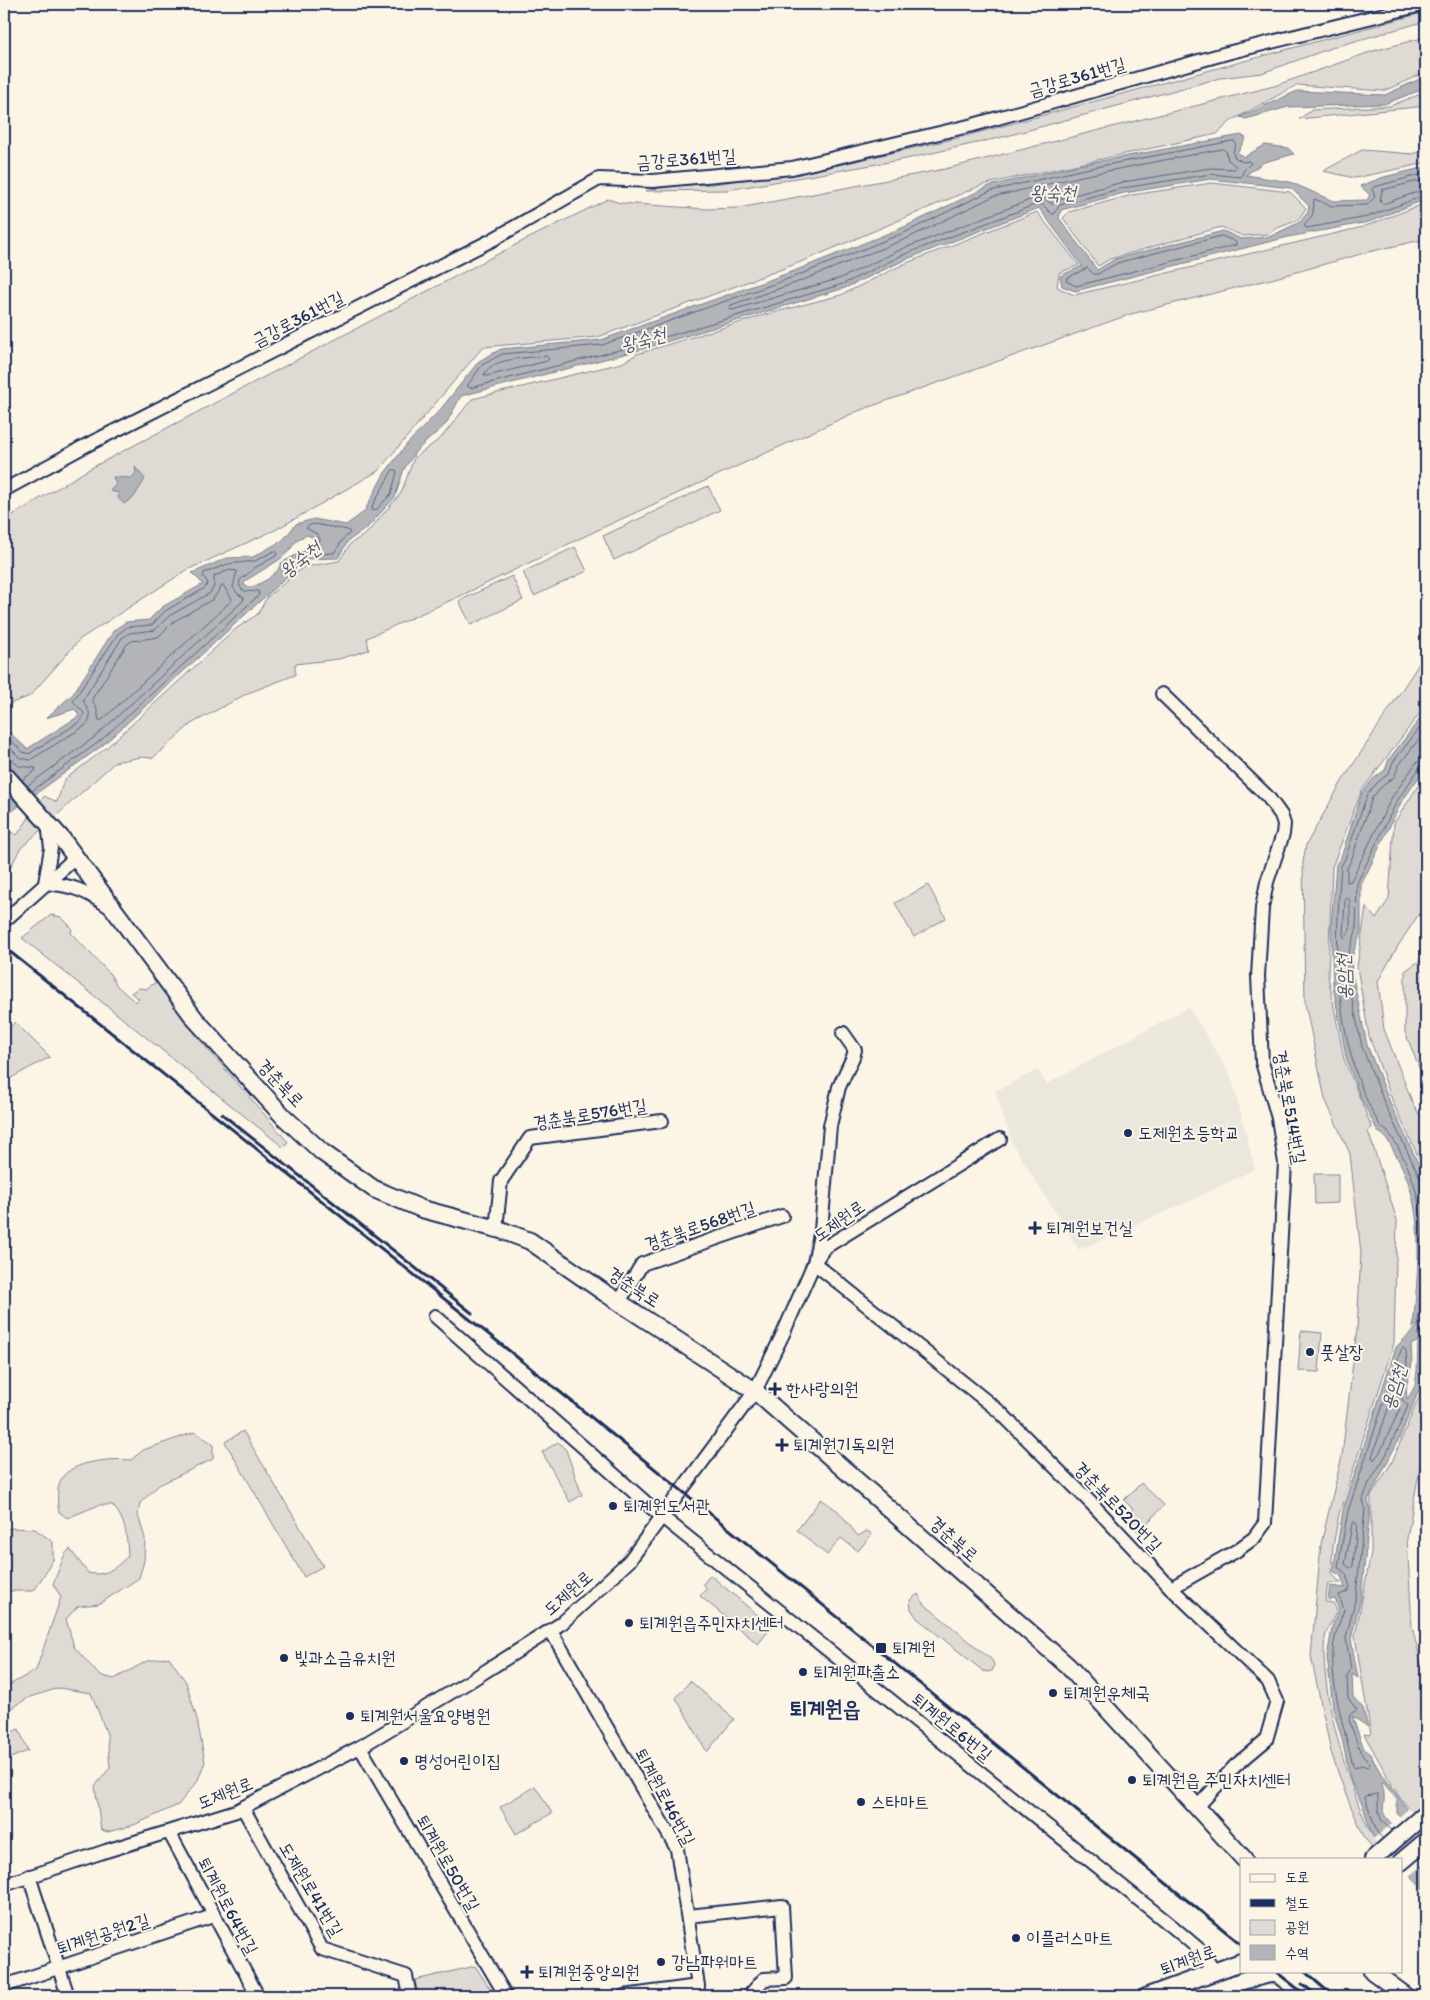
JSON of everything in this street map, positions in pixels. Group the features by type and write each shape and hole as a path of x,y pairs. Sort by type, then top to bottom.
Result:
{"street":[{"name":"금강로361번길","path":"4,490 83,447 492,240 599,179 653,181 792,168 973,125 1227,54 1425,4"},
{"name":"경춘북로514번길","path":"1162,694 1268,797 1281,815 1284,824 1283,834 1267,882 1262,908 1258,976 1262,1062 1278,1118 1285,1164 1265,1523 1254,1538 1172,1588"},
{"name":"경춘북로","path":"4,774 62,839 195,1019 284,1117 322,1152 374,1189 422,1209 496,1229 530,1241 755,1391 1068,1666 1243,1858"},
{"path":"45,883 50,848 48,823"},
{"path":"4,921 75,858"},
{"path":"45,883 66,885 92,895 114,910"},
{"path":"814,1263 821,1230 830,1126 839,1087 855,1050 843,1033"},
{"name":"경춘북로576번길","path":"496,1229 501,1181 530,1138 662,1121"},
{"name":"도제원로","path":"4,1885 242,1808 360,1747 470,1682 562,1623 629,1561 755,1391 783,1334 814,1263 824,1248 1000,1139"},
{"name":"경춘북로568번길","path":"619,1302 642,1264 782,1216"},
{"name":"경춘북로520번길","path":"814,1263 1000,1412 1096,1508 1172,1588 1268,1681 1277,1701 1266,1740 1235,1766 1197,1807"},
{"name":"퇴계원로6번길","path":"435,1316 661,1516 1174,1927 1200,1950 1215,1972"},
{"name":"퇴계원로46번길","path":"551,1631 677,1849 688,1916 695,1991"},
{"name":"퇴계원로50번길","path":"360,1747 506,1996"},
{"name":"도제원로41번길","path":"242,1808 322,1949 406,1976 410,1996"},
{"path":"1374,1858 1426,1813"},
{"name":"퇴계원로64번길","path":"169,1832 258,1996"},
{"path":"1402,1861 1426,1841"},
{"path":"29,1876 68,1996"},
{"path":"688,1916 782,1906 786,1978 764,1979 749,1996"},
{"name":"퇴계원공원2길","path":"4,1986 213,1916"},
{"name":"퇴계원로","path":"1148,1996 1166,1993 1240,1962"},
{"path":"1373,1972 1406,1996"},
{"path":"1248,1996 1272,1990 1280,1996"},
{"path":"624,1996 695,1991"}],"shaded area":[{"name":"도제원초등학교","path":"1189,1007 1231,1076 1255,1169 1194,1199 1079,1250 1013,1145 995,1091 1038,1070 1047,1084"}],"green space":[{"path":"1426,12 1426,21 1334,47 1262,73 1220,78 1007,136 906,159 728,190 645,191 675,185 712,184 816,170 962,137"},
{"path":"1426,37 1426,72 1384,91 1297,85 1231,121 1217,134 982,185 801,262 598,337 483,347 378,471 277,529 187,570 80,639 30,696 4,706 4,520 91,468 517,244 608,199 620,203 708,209 739,208 945,169 1274,86 1373,51"},
{"path":"1426,92 1426,106 1299,119 1312,110 1390,106"},
{"path":"1426,149 1426,163 1355,178 1323,171 1362,150 1413,154"},
{"path":"1212,183 1290,192 1306,208 1298,220 1275,229 1269,234 1243,236 1221,227 1110,259 1098,266 1063,218 1069,212 1132,195"},
{"path":"1426,203 1426,239 1368,252 1275,278 1131,314 858,411 367,638 369,650 339,659 295,664 295,675 248,693 191,724 153,758 141,757 115,762 20,849 4,880 4,829 17,835 44,796 57,802 64,780 106,748 237,628 258,614 267,597 304,567 339,561 351,543 366,534 401,493 414,458 441,438 472,399 622,363 637,354 764,315 841,295 904,264 1037,212 1079,265 1059,273 1057,287 1074,295 1363,227"},
{"path":"708,486 720,510 614,560 603,536"},
{"path":"575,547 587,571 534,596 523,572"},
{"path":"512,576 523,600 471,625 459,601"},
{"path":"1426,653 1426,705 1362,790 1332,867 1328,976 1344,1059 1372,1128 1368,1131 1397,1220 1394,1343 1339,1514 1333,1546 1331,1573 1341,1583 1328,1583 1325,1602 1333,1603 1337,1610 1325,1638 1324,1658 1331,1709 1345,1765 1362,1814 1371,1833 1393,1858 1383,1858 1365,1839 1346,1795 1331,1752 1311,1656 1321,1544 1342,1456 1357,1329 1361,1253 1350,1154 1325,1099 1305,1003 1303,862 1306,845 1341,783"},
{"path":"1426,774 1426,903 1378,981 1384,1029 1413,1104 1426,1126 1426,1173 1394,1105 1369,1036 1357,967 1366,907 1376,919 1389,899 1394,823"},
{"path":"928,885 946,918 914,937 895,903"},
{"path":"51,915 61,917 72,928 71,933 110,974 117,986 135,1002 139,999 131,993 138,988 146,989 156,982 200,1040 288,1142 283,1147 22,938"},
{"path":"1426,956 1426,1085 1405,1032 1405,971"},
{"path":"15,1022 50,1057 7,1080 4,1073 4,1034"},
{"path":"1314,1174 1338,1174 1338,1203 1315,1204"},
{"name":"풋살장","path":"1301,1331 1322,1333 1319,1372 1298,1371"},
{"path":"1426,1380 1426,1434 1407,1538 1412,1627 1426,1683 1426,1830 1398,1795 1364,1734 1371,1735 1355,1636 1371,1553 1371,1496 1392,1462"},
{"path":"243,1431 323,1566 304,1577 225,1442"},
{"path":"195,1432 213,1444 213,1459 159,1485 140,1503 138,1515 145,1538 144,1561 139,1578 99,1604 78,1606 66,1619 74,1647 99,1675 114,1679 147,1661 169,1657 186,1682 197,1719 205,1762 197,1782 178,1805 134,1825 108,1832 101,1830 95,1786 110,1768 107,1734 91,1693 59,1688 30,1697 4,1712 4,1688 36,1670 61,1597 53,1584 65,1554 70,1549 88,1573 94,1574 105,1573 128,1556 123,1522 112,1505 99,1505 67,1518 59,1512 57,1499 62,1478 67,1472 83,1464 104,1460 131,1460 143,1450"},
{"path":"558,1442 566,1450 582,1495 570,1502 542,1452"},
{"path":"1141,1483 1164,1505 1139,1532 1125,1518 1133,1509 1124,1500"},
{"path":"821,1499 838,1511 858,1536 867,1531 872,1534 858,1551 841,1538 827,1555 797,1530"},
{"path":"9,1528 35,1529 53,1542 53,1560 34,1591 4,1591 4,1534"},
{"path":"710,1575 772,1627 758,1644 700,1596 707,1588 703,1584"},
{"path":"918,1594 924,1604 992,1660 993,1670 989,1672 983,1671 917,1618 911,1609 910,1600"},
{"path":"690,1681 734,1719 707,1752 676,1698"},
{"path":"19,1729 28,1751 8,1759 4,1749 4,1735"},
{"path":"535,1786 552,1813 516,1834 500,1807"},
{"path":"475,1966 495,1996 418,1996 415,1980"}],"water":[{"path":"1426,76 1426,88 1384,104 1288,107 1246,119 1240,117 1297,91 1385,95"},
{"name":"왕숙천","path":"1241,135 1246,138 1237,153 1244,157 1265,145 1288,148 1294,154 1264,162 1246,175 1290,182 1333,201 1367,200 1370,195 1360,186 1384,177 1426,167 1426,199 1369,222 1288,237 1075,291 1062,286 1060,276 1082,266 1039,208 907,259 845,288 636,351 461,396 446,424 416,451 404,469 395,497 367,528 348,541 338,558 306,559 103,745 4,817 4,727 27,749 79,716 75,709 46,718 73,694 114,630 126,622 149,620 162,607 203,584 192,573 227,558 253,557 283,540 296,524 314,519 346,525 364,512 384,474 407,444 440,410 479,361 501,349 601,340 794,271 904,227 989,186 1079,165","holes":["1211,179 1291,188 1309,206 1308,212 1300,222 1269,237 1241,239 1223,231 1115,259 1097,270 1059,218 1061,210 1124,193","307,535 314,538 315,545 281,563 278,570 268,579 255,586 248,587 244,585 245,581 279,560 298,539"]},
{"path":"135,467 145,479 134,497 124,504 118,498 119,493 110,491 116,484 113,477 131,478 136,473"},
{"name":"용암천","path":"1426,711 1426,767 1401,803 1361,885 1361,932 1351,959 1352,973 1367,1045 1391,1105 1425,1178 1426,1332 1421,1356 1425,1375 1400,1437 1368,1500 1370,1509 1361,1597 1351,1639 1358,1678 1352,1674 1353,1697 1363,1708 1368,1727 1352,1716 1364,1749 1370,1754 1382,1775 1426,1835 1426,1892 1402,1867 1402,1858 1394,1858 1372,1835 1363,1806 1351,1782 1333,1708 1327,1657 1333,1623 1339,1610 1335,1599 1328,1600 1330,1586 1345,1588 1341,1576 1333,1571 1343,1510 1396,1347 1418,1326 1413,1328 1418,1238 1412,1194 1391,1146 1386,1138 1378,1132 1360,1096 1346,1057 1333,986 1331,927 1336,864 1341,857 1362,793 1373,779 1385,770 1389,759","holes":["1418,1341 1415,1386 1407,1400 1406,1387 1412,1364 1411,1345","1382,1781 1397,1800 1397,1813 1401,1820 1393,1825 1385,1816 1383,1810 1384,1792"]}],"pier":[{"path":"1409,1808 1426,1830 1426,1862 1408,1877 1402,1870 1402,1858 1390,1858 1373,1839 1394,1822 1397,1822 1397,1819"}],"railway":[{"path":"4,947 507,1349 1240,1943"},
{"path":"222,1114 472,1313"},
{"path":"1276,1972 1307,1996"},
{"path":"1305,1972 1333,1996"},
{"path":"1302,1984 1318,1996"}],"place":[{"name":"도제원초등학교","path":"1128,1133"},
{"name":"퇴계원보건실","path":"1035,1228"},
{"name":"풋살장","path":"1310,1352"},
{"name":"한사랑의원","path":"775,1389"},
{"name":"퇴계원기독의원","path":"782,1445"},
{"name":"퇴계원도서관","path":"613,1506"},
{"name":"퇴계원읍주민자치센터","path":"629,1623"},
{"name":"퇴계원","path":"881,1648"},
{"name":"빛과소금유치원","path":"284,1658"},
{"name":"퇴계원파출소","path":"803,1672"},
{"name":"퇴계원우체국","path":"1053,1693"},
{"name":"퇴계원서울요양병원","path":"350,1716"},
{"name":"명성어린이집","path":"404,1761"},
{"name":"퇴계원읍 주민자치센터","path":"1132,1780"},
{"name":"스타마트","path":"861,1802"},
{"name":"이플러스마트","path":"1016,1938"},
{"name":"강남파워마트","path":"661,1962"},
{"name":"퇴계원중앙의원","path":"527,1972"}],"district":[{"name":"퇴계원읍","path":"825,1708"}]}
